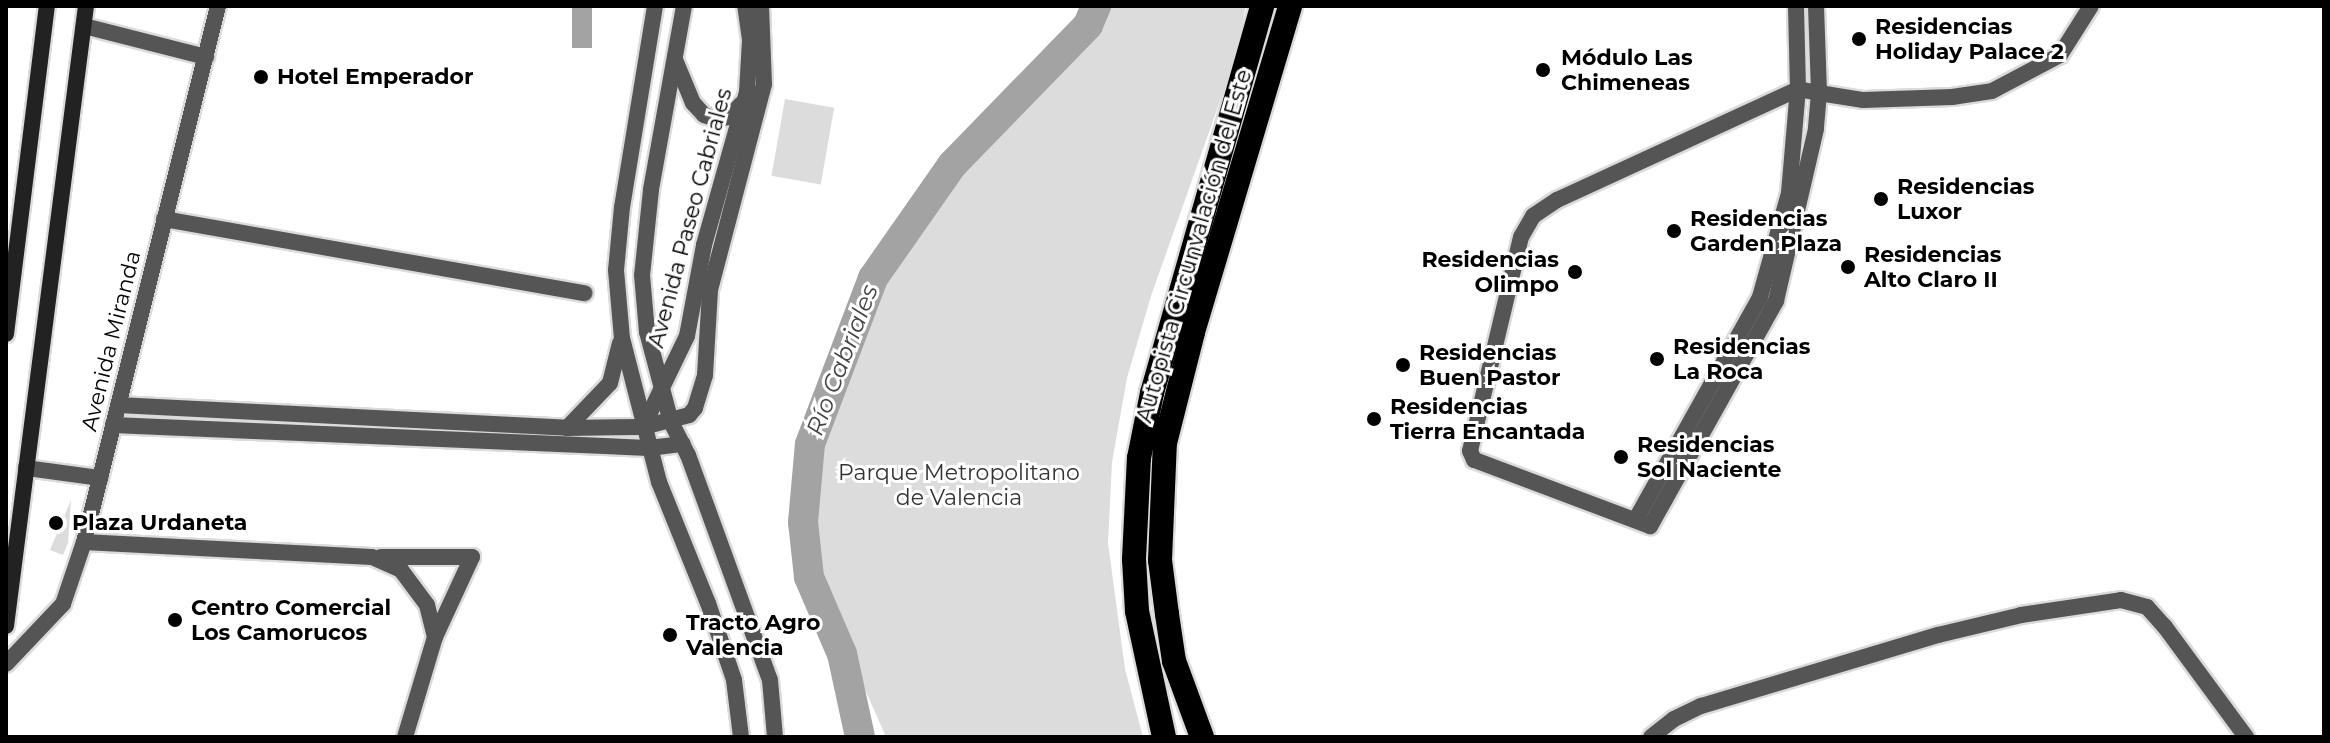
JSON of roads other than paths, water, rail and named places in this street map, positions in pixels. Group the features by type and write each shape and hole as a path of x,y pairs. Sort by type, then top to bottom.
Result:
{"highway":[{"name":"Autopista Circunvalación del Este","path":"1202,737 1174,661 1160,560 1165,443 1197,318 1290,6"},
{"path":"1275,61 1304,6"},
{"name":"Autopista Circunvalación del Este","path":"1164,737 1137,611 1134,559 1139,458 1152,393 1261,9"}],"main road":[{"path":"6,334 47,6"},
{"path":"6,626 86,6"}],"street":[{"name":"Avenida Miranda","path":"6,664 63,604 84,542 218,6"},
{"name":"Avenida Paseo Cabriales","path":"655,6 622,207 616,270 622,338 649,448 734,680 741,737"},
{"name":"Avenida Paseo Cabriales","path":"684,6 651,190 642,275 647,332 671,422 683,444 770,680 775,737"},
{"name":"Avenida Paseo Cabriales","path":"643,427 687,336 704,245 747,92 750,40 745,6"},
{"name":"Avenida Paseo Cabriales","path":"671,422 695,408 705,375 710,290 764,84 761,6"},
{"path":"1643,522 1760,297 1789,193 1798,89 1796,6"},
{"path":"1643,522 1776,301 1804,191 1819,93 1816,6"},
{"path":"1643,522 1470,456 1521,237 1533,216 1557,200 1798,89 1863,100 1952,97 1992,91 2060,55 2079,31 2091,6"},
{"path":"84,26 206,57"},
{"path":"675,59 693,103 704,115 717,119 729,117 747,92"},
{"path":"164,219 585,293"},
{"path":"567,428 610,383 622,338"},
{"path":"118,405 567,428 643,427 671,422"},
{"path":"113,425 649,448 683,444"},
{"path":"26,468 100,478"},
{"path":"84,542 372,557 472,557 435,637 405,737"},
{"path":"372,557 401,570 427,605 435,637"},
{"path":"1651,737 1674,719 1701,706 1938,635 2021,615 2121,600 2147,607 2246,737"}],"waterway":[{"name":"Río Cabriales","path":"860,737 842,654 809,577 803,522 810,444 873,278 952,165 1088,25 1096,6"}],"place":[{"name":"Residencias Holiday Palace 2","path":"1859,39"},
{"name":"Módulo Las Chimeneas","path":"1543,70"},
{"name":"Hotel Emperador","path":"261,77"},
{"name":"Residencias Luxor","path":"1881,199"},
{"name":"Residencias Garden Plaza","path":"1674,231"},
{"name":"Residencias Alto Claro II","path":"1848,267"},
{"name":"Residencias Olimpo","path":"1575,272"},
{"name":"Residencias La Roca","path":"1657,359"},
{"name":"Residencias Buen Pastor","path":"1403,365"},
{"name":"Residencias Tierra Encantada","path":"1374,419"},
{"name":"Residencias Sol Naciente","path":"1621,457"},
{"name":"Plaza Urdaneta","path":"56,523"},
{"name":"Centro Comercial Los Camorucos","path":"175,620"},
{"name":"Tracto Agro Valencia","path":"670,635"}],"park label":[{"name":"Parque Metropolitano de Valencia","path":"959,484"}]}
